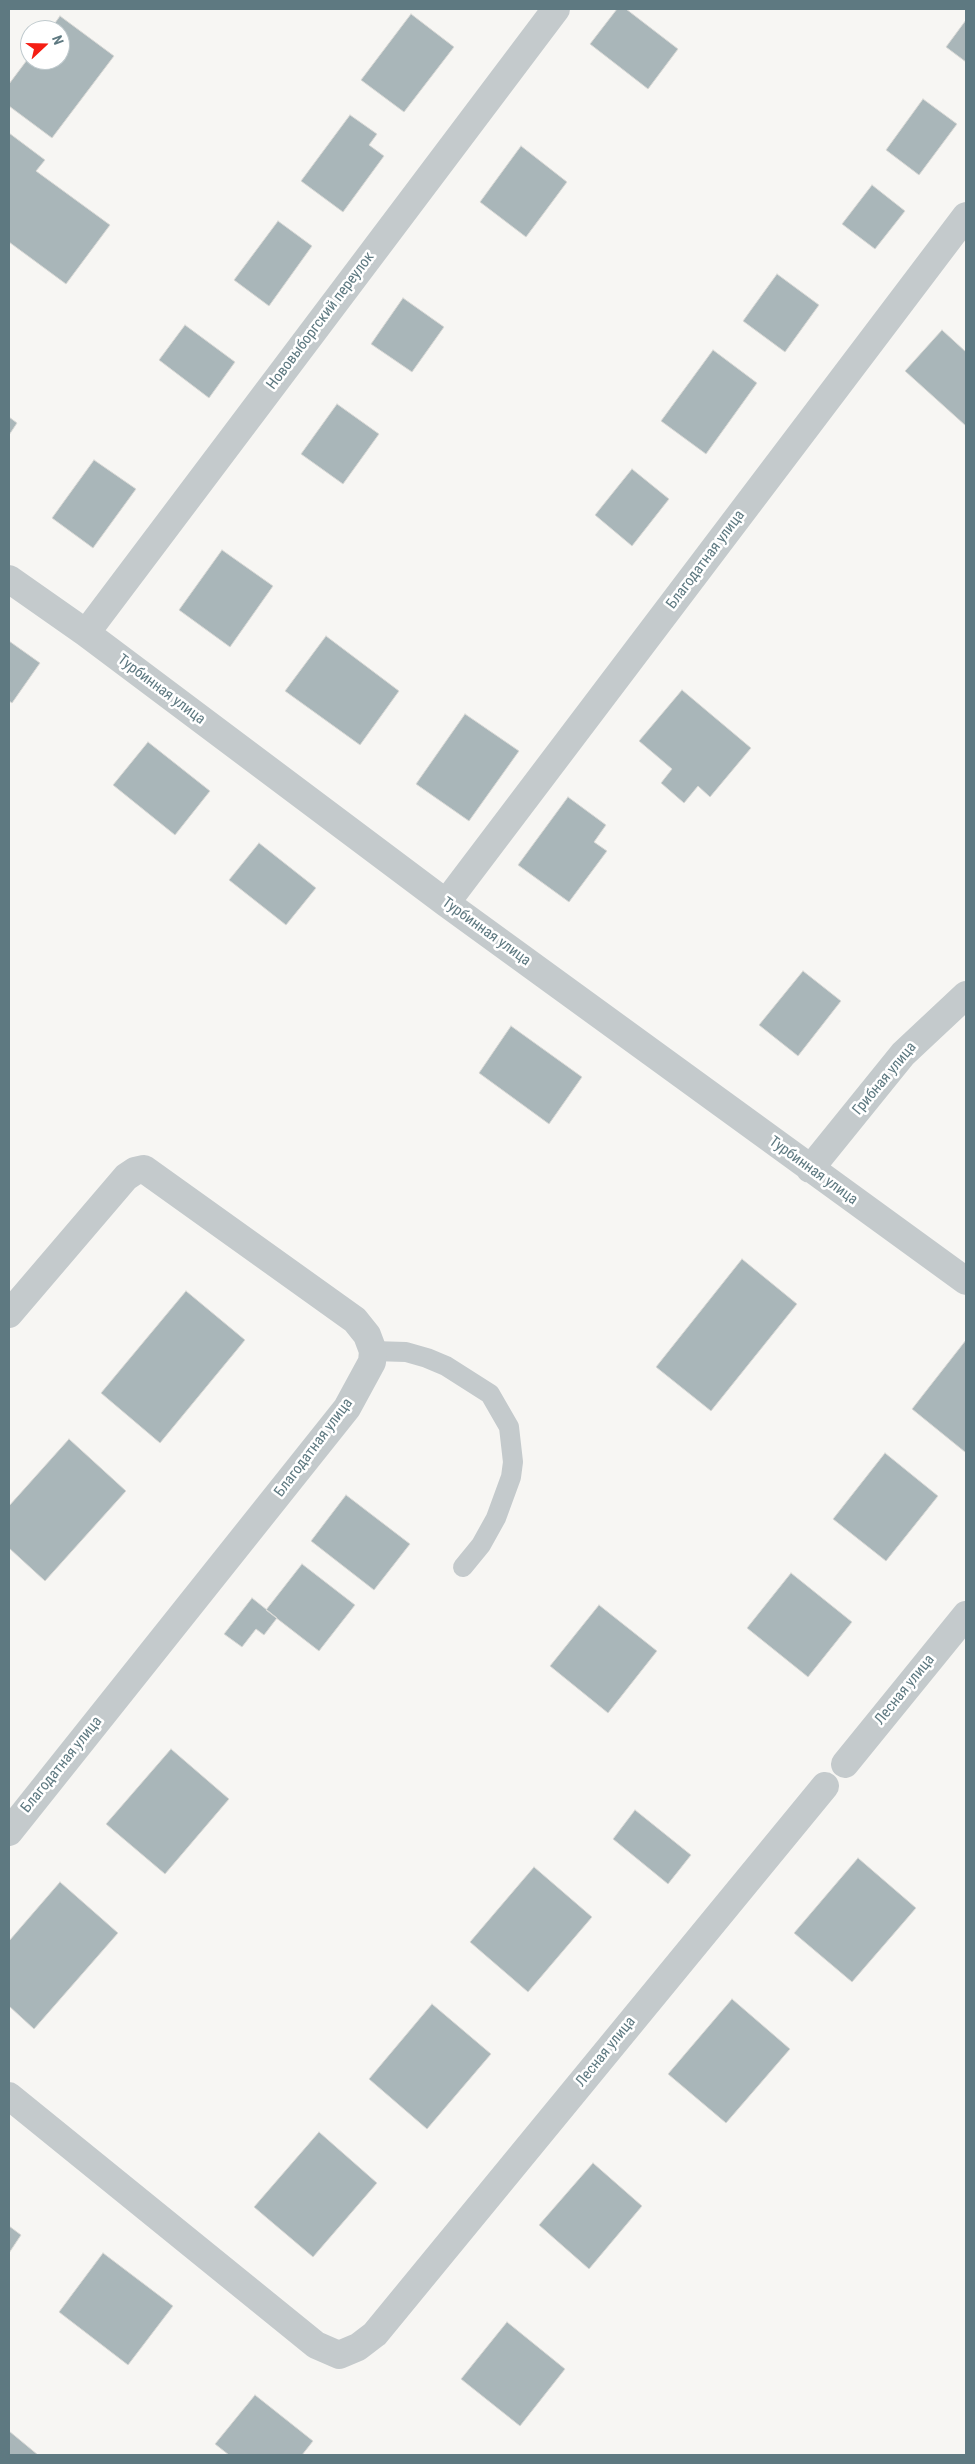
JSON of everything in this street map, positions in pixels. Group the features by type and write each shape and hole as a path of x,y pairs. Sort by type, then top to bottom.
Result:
{"street":[{"name":"Нововыборгский переулок","path":"86,633 556,9"},
{"name":"Благодатная улица","path":"446,903 966,216"},
{"name":"Турбинная улица","path":"9,579 86,633 446,903 810,1169 966,1280"},
{"name":"Грибная улица","path":"810,1169 903,1054 966,995"},
{"path":"9,1314 126,1177 134,1171 144,1169 355,1320 367,1335 373,1352"},
{"name":"Благодатная улица","path":"9,1832 348,1408 372,1362 373,1352"},
{"name":"Лесная улица","path":"845,1764 966,1616"},
{"name":"Лесная улица","path":"9,2096 316,2345 339,2355 358,2347 375,2334 825,1786"}],"lane":[{"path":"373,1352 406,1352 446,1366 490,1394 509,1427 513,1452 511,1477 496,1518 481,1545 463,1567"}],"building":[{"path":"617,9 626,9 678,49 648,89 590,44"},
{"path":"411,14 454,47 404,112 361,80"},
{"path":"60,16 65,20 57,20"},
{"path":"966,20 966,62 946,47"},
{"path":"70,23 114,56 52,138 9,106 9,84 20,69 70,70"},
{"path":"923,99 957,124 919,175 886,150"},
{"path":"350,115 377,134 369,145 384,156 343,212 301,181"},
{"path":"9,133 45,160 36,171 110,225 66,284 9,242"},
{"path":"521,146 567,182 526,237 480,202"},
{"path":"872,185 905,211 875,249 842,224"},
{"path":"278,221 312,246 269,306 234,280"},
{"path":"777,274 819,305 785,352 743,321"},
{"path":"403,298 444,327 412,372 371,344"},
{"path":"185,325 235,362 209,398 159,360"},
{"path":"942,330 966,352 966,426 905,371"},
{"path":"713,350 757,383 706,454 661,421"},
{"path":"337,404 379,434 343,484 301,454"},
{"path":"9,417 17,423 9,435"},
{"path":"94,460 136,489 93,548 52,518"},
{"path":"632,469 669,499 632,546 595,515"},
{"path":"222,550 273,586 230,647 179,610"},
{"path":"326,636 399,691 360,745 285,691"},
{"path":"9,641 40,663 12,703 9,701"},
{"path":"682,690 751,748 710,797 698,786 684,803 661,783 672,769 639,741"},
{"path":"465,714 519,751 469,821 416,784"},
{"path":"148,742 210,791 175,835 113,785"},
{"path":"568,797 606,825 594,842 607,851 569,902 518,865"},
{"path":"259,843 316,888 286,925 229,880"},
{"path":"803,971 841,1001 798,1056 759,1025"},
{"path":"511,1026 582,1077 549,1124 479,1073"},
{"path":"742,1259 797,1304 711,1411 656,1367"},
{"path":"186,1291 245,1340 160,1443 101,1393"},
{"path":"966,1340 966,1451 965,1452 912,1409"},
{"path":"69,1439 126,1491 45,1581 9,1548 9,1506"},
{"path":"885,1453 938,1496 886,1561 833,1519"},
{"path":"346,1495 410,1544 374,1590 311,1541"},
{"path":"302,1564 355,1605 319,1651 266,1610"},
{"path":"791,1573 852,1622 808,1677 747,1628"},
{"path":"252,1598 277,1618 264,1635 256,1629 242,1647 224,1634"},
{"path":"599,1605 657,1651 608,1713 550,1666"},
{"path":"171,1749 229,1799 165,1874 106,1824"},
{"path":"635,1810 691,1855 668,1884 613,1839"},
{"path":"858,1858 916,1908 852,1982 794,1933"},
{"path":"534,1867 592,1917 528,1992 470,1942"},
{"path":"60,1882 118,1933 34,2029 9,2006 9,1941"},
{"path":"732,1999 790,2049 726,2123 668,2074"},
{"path":"432,2004 491,2054 427,2129 369,2079"},
{"path":"319,2132 377,2183 313,2257 254,2207"},
{"path":"593,2163 642,2206 589,2269 539,2225"},
{"path":"9,2226 21,2235 9,2253"},
{"path":"103,2253 173,2306 128,2365 59,2312"},
{"path":"507,2322 565,2369 520,2426 461,2379"},
{"path":"255,2395 313,2441 302,2455 229,2455 215,2444"},
{"path":"9,2431 38,2455 9,2455"}]}
